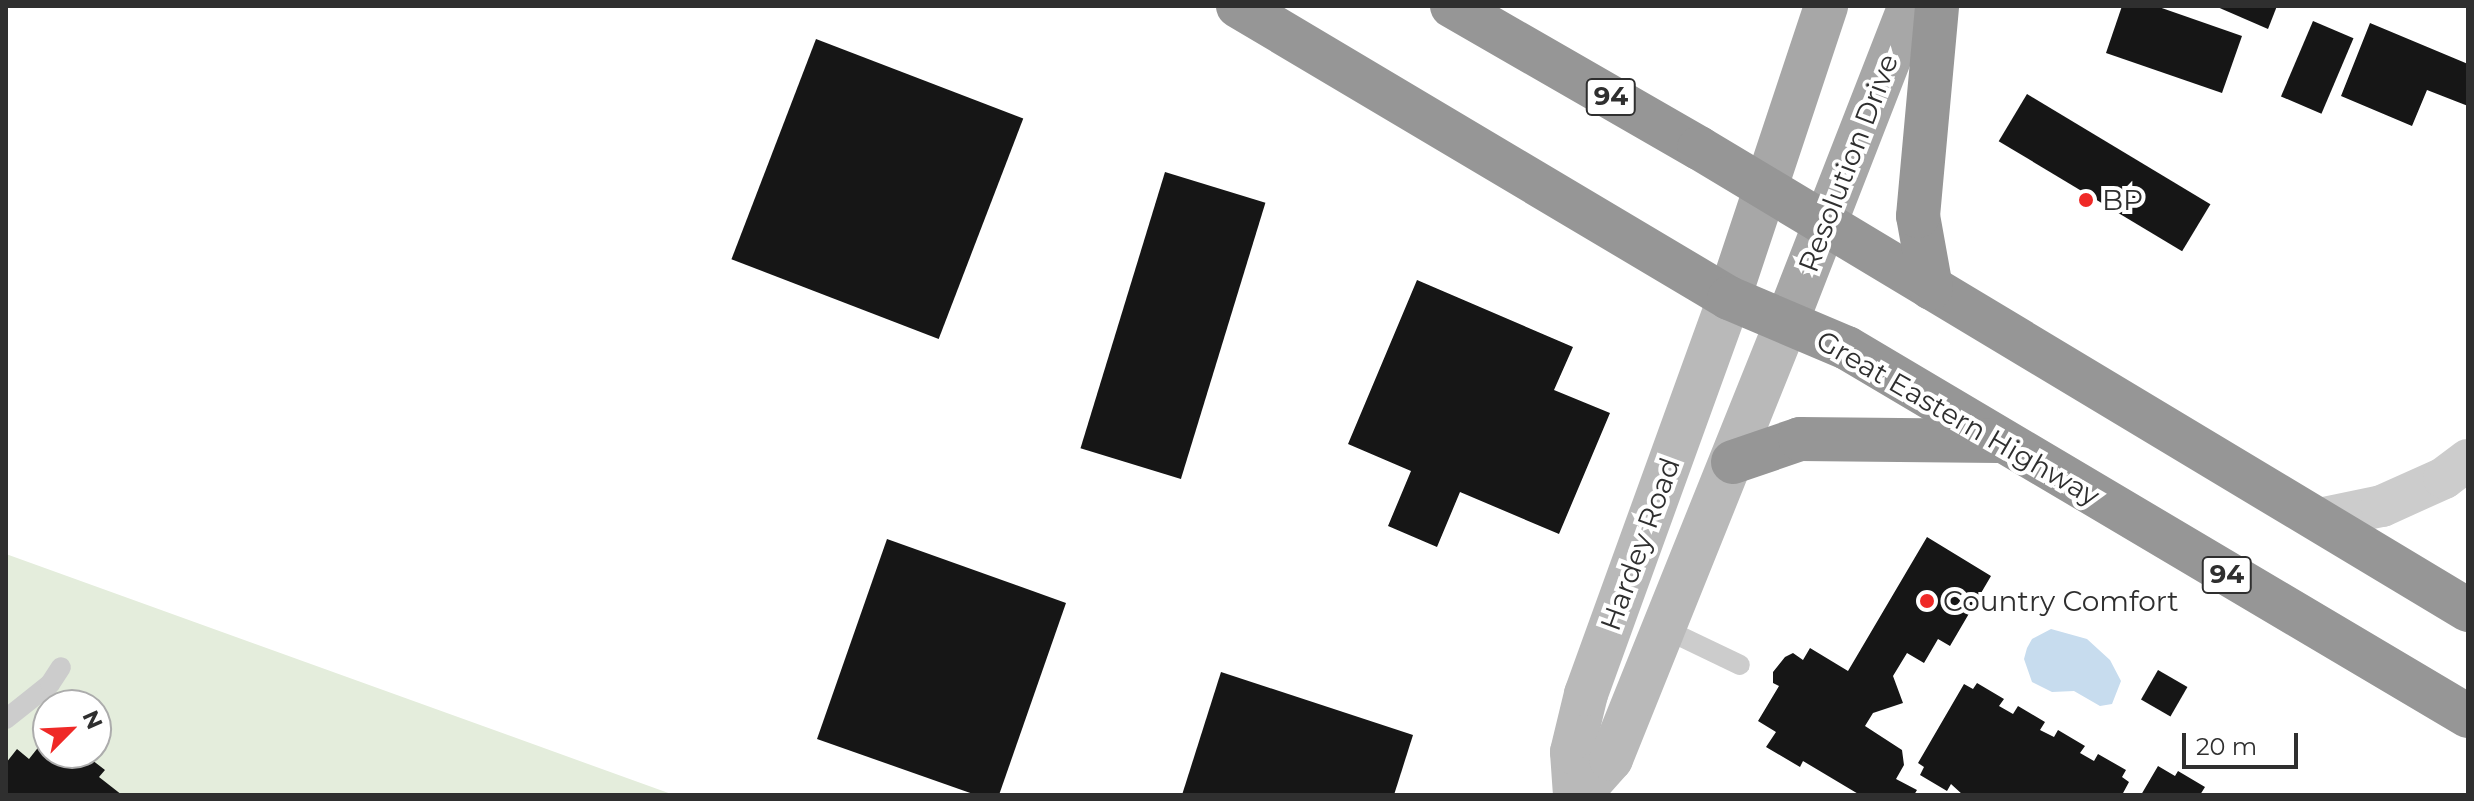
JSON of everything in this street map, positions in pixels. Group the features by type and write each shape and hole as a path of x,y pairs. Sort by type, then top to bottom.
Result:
{"highway":[{"name":"Great Eastern Highway","path":"1238,6 1729,298 1847,348 1999,441 2468,716"},
{"name":"94","path":"1452,6 1768,189 2468,610"},
{"path":"1931,288 1918,216 1937,6"},
{"path":"1733,462 1800,439 1999,441"}],"main road":[{"path":"1729,298 1768,189 1826,6"},
{"name":"Resolution Drive","path":"1787,321 1910,6"},
{"name":"Hardey Road","path":"1577,795 1572,752 1586,694 1729,298"},
{"name":"Hardey Road","path":"1577,795 1611,759 1733,462 1787,321"}],"street":[{"path":"2319,519 2382,506 2444,478 2468,460"}],"lane":[{"path":"1665,629 1740,665"},
{"path":"6,719 50,684 61,667"}],"green space":[{"path":"6,554 674,795 6,795"}],"water":[{"path":"2051,629 2087,639 2110,660 2121,681 2112,704 2100,706 2074,691 2052,692 2032,682 2024,659 2027,648 2032,639"}],"building":[{"path":"2122,6 2156,6 2242,36 2222,93 2106,53"},
{"path":"2215,6 2277,6 2268,29"},
{"path":"2313,21 2354,38 2321,114 2281,96"},
{"path":"2370,23 2468,64 2468,106 2427,90 2412,126 2341,96"},
{"path":"816,39 1023,119 939,339 731,259"},
{"path":"2027,94 2210,204 2182,251 1999,141"},
{"path":"1165,172 1265,203 1181,479 1081,448"},
{"path":"1417,280 1573,347 1554,390 1610,413 1559,534 1460,492 1437,547 1388,526 1411,471 1348,444"},
{"path":"1927,537 1991,576 1950,646 1938,639 1924,663 1907,653 1893,676 1903,703 1873,713 1865,726 1902,750 1904,765 1896,779 1917,790 1914,795 1860,795 1803,761 1800,767 1766,747 1776,732 1758,721 1779,686 1773,683 1773,672 1785,657 1793,653 1803,660 1810,648 1848,671"},
{"path":"887,539 1066,603 999,795 976,795 817,739"},
{"path":"2158,670 2187,687 2170,716 2141,699"},
{"path":"1221,672 1413,735 1394,795 1182,795"},
{"path":"1977,683 2004,699 1999,706 2013,714 2018,706 2045,722 2040,730 2054,737 2058,730 2085,746 2080,753 2094,761 2098,754 2126,770 2122,777 2129,782 2122,795 1963,795 1951,784 1947,791 1920,775 1924,767 1918,763 1964,684 1973,689"},
{"path":"17,749 29,759 32,755 32,769 104,769 99,777 122,795 6,795 6,763"},
{"path":"2158,766 2175,776 2178,771 2205,787 2200,795 2141,795"}],"place":[{"name":"BP","path":"2086,200"},
{"name":"Country Comfort","path":"1927,601"}]}
